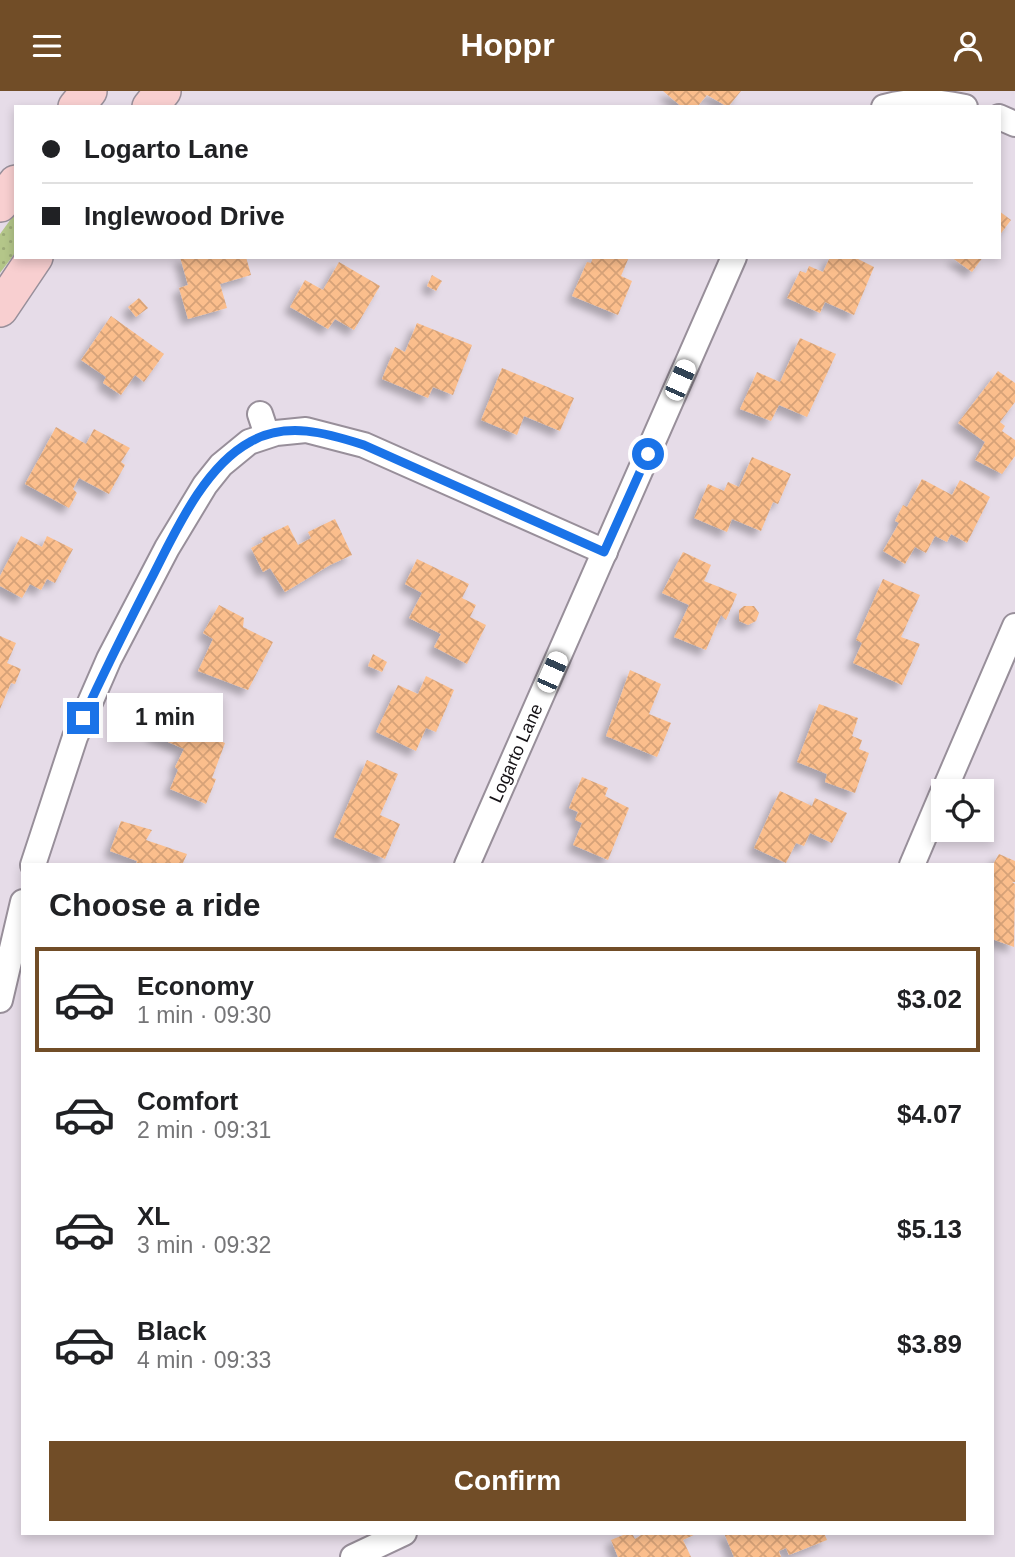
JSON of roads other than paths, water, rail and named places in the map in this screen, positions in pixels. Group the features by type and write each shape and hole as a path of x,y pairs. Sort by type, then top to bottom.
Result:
{"main road":[{"path":"78,105 89,91"},
{"path":"152,105 163,91"},
{"path":"0,204 14,186"},
{"path":"0,309 34,259"}],"street":[{"path":"892,105 911,100 955,105"},
{"name":"Logarto Lane","path":"468,863 733,259"},
{"path":"34,863 75,737 109,659 193,502 221,465 250,442 263,425 306,430 364,445 604,552"},
{"path":"948,779 1015,626"},
{"path":"913,863 931,820"},
{"path":"0,1000 21,911"},
{"path":"353,1557 400,1535"}]}
